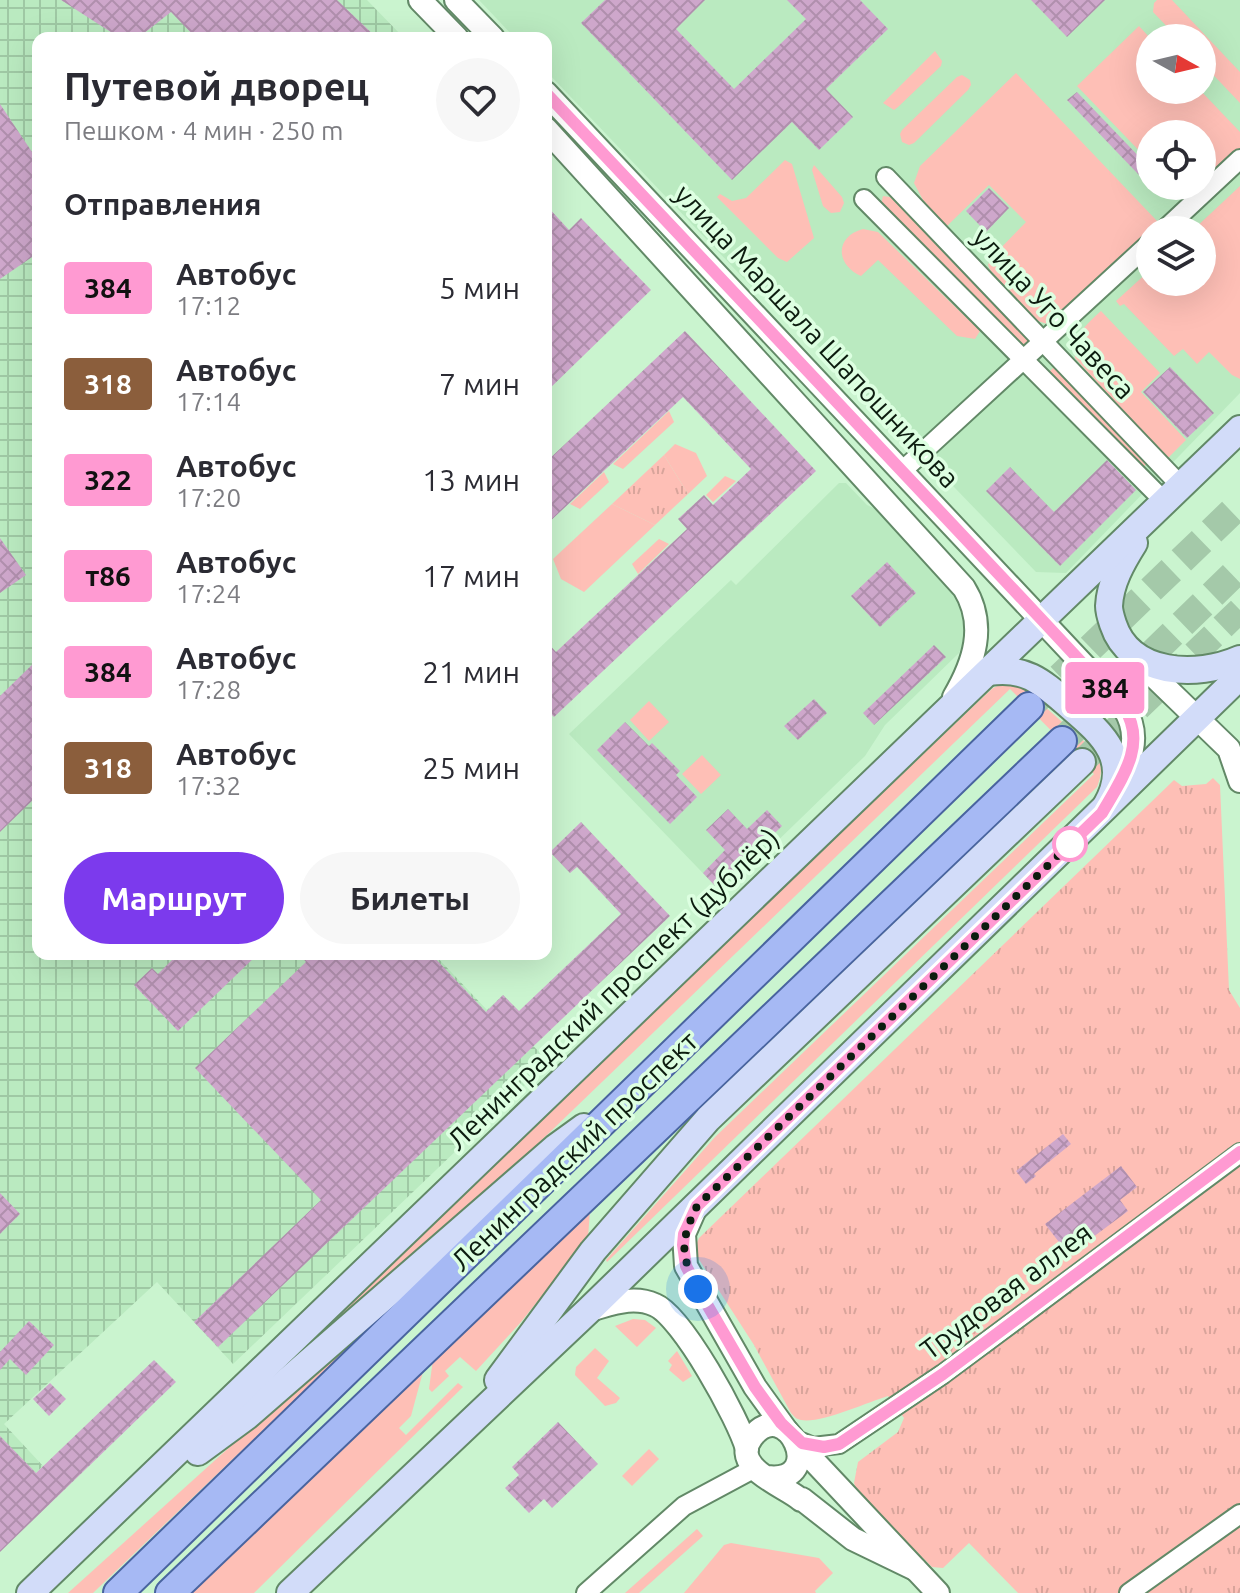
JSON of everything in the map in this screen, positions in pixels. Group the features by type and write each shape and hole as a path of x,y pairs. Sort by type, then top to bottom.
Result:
{"main road":[{"name":"Ленинградский проспект (дублёр)","path":"30,1593 1240,429"},
{"path":"1165,503 1113,583 1108,609 1118,639 1130,653 1163,668 1196,671 1223,667 1240,659"},
{"path":"989,672 1007,669 1023,672 1043,683 1101,733 1111,748 1116,768 1108,803"},
{"path":"290,1593 697,1206 1240,676"},
{"name":"Ленинградский проспект","path":"118,1593 1029,707"},
{"name":"Ленинградский проспект","path":"170,1593 1062,741"},
{"path":"461,1430 593,1251 708,1119 1082,762"},
{"path":"104,1523 247,1416 555,1148 657,1072"}],"street":[{"path":"420,0 451,32"},
{"path":"456,0 487,32"},
{"name":"улица Маршала Шапошникова","path":"552,99 1124,708 1132,720 1132,758 1108,803"},
{"name":"улица Маршала Шапошникова","path":"552,136 964,588 975,611 975,650 963,682 928,730"},
{"path":"1179,216 1240,159"},
{"name":"улица Уго Чавеса","path":"886,177 1043,342 1165,503"},
{"name":"улица Уго Чавеса","path":"864,199 1165,503"},
{"path":"902,471 1136,256"},
{"path":"1130,653 1229,749 1240,781"},
{"name":"Трудовая аллея","path":"793,1438 813,1447 839,1444 943,1374 1240,1153"},
{"path":"697,1206 684,1234 686,1266 755,1387 793,1438 938,1593"},
{"path":"589,1310 628,1299 655,1304 668,1312 717,1387 756,1465 853,1539 915,1569"},
{"path":"774,1426 793,1438 799,1456 792,1470 778,1478 756,1465 754,1434 774,1426"},
{"path":"586,1593 684,1506 756,1465"},
{"path":"1129,1593 1240,1514"}],"shaded area":[{"path":"0,0 367,0 398,32 32,32 32,960 440,960 487,1010 503,995 519,1011 509,1021 549,1062 233,1364 157,1282 4,1424 43,1466 0,1508"},
{"path":"479,0 1240,0 1240,393 1066,573 1036,572 791,318 750,285 552,77 552,32 509,32"},
{"path":"839,483 846,483 867,505 880,511 963,601 966,637 959,653 885,725 865,756 723,894 569,734 731,580 736,585"}],"green space":[{"path":"1157,0 1172,0 1195,24 1165,24 1153,12"},
{"path":"1136,29 1136,104 1213,104 1240,132 1240,150 1216,173 1216,120 1136,120 1136,147 1077,86"},
{"path":"1216,47 1240,72 1240,103 1216,78"},
{"path":"935,51 942,61 941,66 894,110 883,103"},
{"path":"1016,73 1152,216 1136,216 1136,243 1055,320 1047,324 1038,321 988,265 1026,222 989,185 947,226 923,200 914,183 920,166"},
{"path":"962,75 970,80 968,90 914,143 909,145 902,142 902,130"},
{"path":"785,160 792,164 814,238 787,262 778,258 717,197 720,194 732,201 746,198"},
{"path":"814,165 842,197 844,203 840,212 831,213 823,206 812,170"},
{"path":"1240,186 1240,379 1209,352 1197,364 1183,349 1174,356 1124,304 1120,306 1116,301 1136,283 1136,296 1216,296 1216,216 1208,216"},
{"path":"883,196 890,197 1035,345 1027,352 881,204"},
{"path":"863,229 878,232 980,331 975,339 957,336 878,260 861,276 853,271 843,258 843,244"},
{"path":"1101,311 1160,373 1141,392 1186,440 1167,459 1075,358 1078,337"},
{"path":"1055,366 1148,462 1141,470 1047,374"},
{"path":"669,411 674,422 623,469 613,464"},
{"path":"675,444 696,453 707,476 688,494 664,455"},
{"path":"664,455 688,494 655,525 612,504"},
{"path":"604,472 609,482 580,509 570,504"},
{"path":"725,476 736,481 713,502 706,495"},
{"path":"612,504 655,525 584,592 561,579 553,559"},
{"path":"659,539 669,544 638,574 632,564"},
{"path":"1004,683 1026,690 1094,750 1101,768 1097,787 607,1262 715,1137 1094,774 1010,689 492,1188 261,1388 981,699"},
{"path":"649,701 669,722 649,741 630,720"},
{"path":"702,755 721,775 701,794 682,774"},
{"path":"1213,778 1220,785 1229,990 1240,1008 1240,1593 1018,1593 969,1543 943,1568 932,1567 858,1493 854,1483 858,1462 898,1432 904,1418 888,1396 820,1419 796,1418 698,1258 695,1247 699,1238 1174,780 1182,786 1206,784"},
{"path":"590,1210 588,1238 521,1322 476,1371 460,1357 445,1371 449,1376 432,1392 429,1389 433,1359"},
{"path":"398,1295 401,1298 93,1593 68,1593"},
{"path":"633,1319 645,1320 656,1328 637,1347 615,1326"},
{"path":"595,1348 609,1361 597,1378 620,1398 616,1403 605,1406 575,1375 576,1367"},
{"path":"677,1351 692,1376 683,1382 669,1370 672,1365 668,1361"},
{"path":"424,1368 411,1416 399,1428 406,1435 458,1383 463,1387 254,1593 189,1593"},
{"path":"649,1449 659,1459 632,1486 622,1476"},
{"path":"697,1529 703,1536 639,1593 625,1593"},
{"path":"731,1543 819,1558 833,1573 816,1593 684,1593 724,1545"}],"building":[{"path":"61,0 337,0 371,32 190,32 171,12 146,32 111,32"},
{"path":"605,0 705,0 676,29 734,89 806,19 787,0 860,0 888,29 826,89 853,117 819,150 792,122 732,180 581,23"},
{"path":"1031,0 1105,0 1067,37"},
{"path":"1077,92 1136,153 1136,172 1067,100"},
{"path":"0,104 32,152 32,257 0,279"},
{"path":"989,188 1009,208 986,232 966,211"},
{"path":"552,212 569,230 581,218 651,290 552,386"},
{"path":"685,331 816,471 554,717 552,648 556,652 687,529 678,519 704,495 713,505 751,469 683,397 552,519 552,456"},
{"path":"1170,367 1214,413 1187,438 1143,392"},
{"path":"1107,460 1136,490 1060,566 986,491 1010,467 1054,512"},
{"path":"0,538 26,575 0,593"},
{"path":"887,562 916,593 880,627 851,596"},
{"path":"934,645 946,657 874,725 863,713"},
{"path":"32,665 32,801 0,832 0,696"},
{"path":"814,699 827,713 798,740 784,726"},
{"path":"625,722 680,771 676,775 697,797 670,824 597,750"},
{"path":"728,809 747,829 767,810 782,826 718,889 703,873 725,850 706,830"},
{"path":"581,822 670,916 218,1347 194,1322 321,1200 195,1068 306,962 304,960 437,960 486,1012 503,995 519,1011 621,914 577,867 570,873 552,854 552,850"},
{"path":"172,960 252,960 178,1031 134,985 152,968 158,974"},
{"path":"1063,1134 1071,1144 1026,1184 1016,1171"},
{"path":"1121,1166 1137,1187 1120,1200 1128,1211 1069,1255 1045,1224"},
{"path":"0,1193 20,1214 0,1234"},
{"path":"29,1321 54,1345 26,1375 10,1359 0,1370 0,1352"},
{"path":"154,1360 176,1382 0,1552 0,1436 36,1473"},
{"path":"50,1383 66,1399 49,1416 33,1399"},
{"path":"558,1422 598,1464 552,1508 544,1499 529,1513 505,1488 519,1475 512,1467"}],"tunnel":[{"path":"1030,706 1240,504"},
{"path":"1062,741 1240,568"},
{"path":"1082,762 1240,610"}],"bus line":[{"name":"384","path":"552,99 1043,621 1132,720 1132,758 1102,813 697,1206 684,1234 686,1266 755,1387 796,1440 813,1447 839,1444 943,1374 1240,1152"}],"route":[{"path":"698,1289 683,1254 684,1234 697,1206 1070,844"}]}
